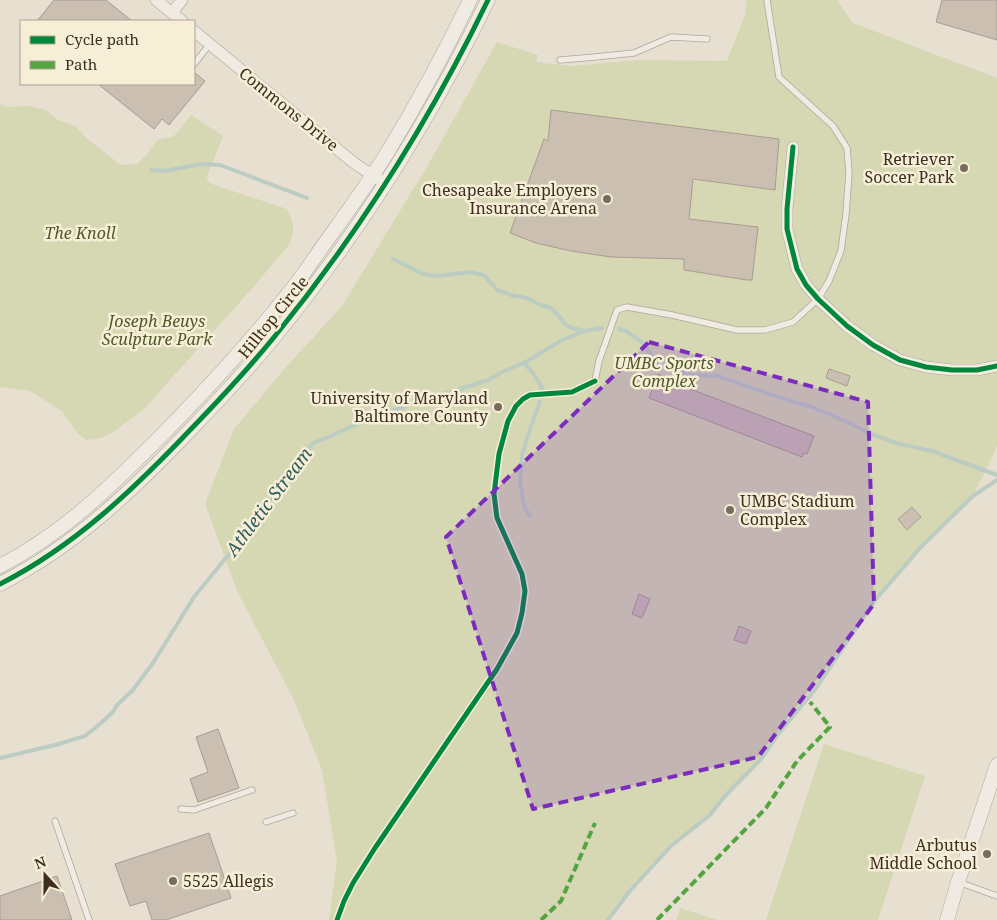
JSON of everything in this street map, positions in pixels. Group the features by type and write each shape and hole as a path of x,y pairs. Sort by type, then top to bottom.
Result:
{"street":[{"path":"156,0 181,20"},
{"path":"172,13 182,0"},
{"name":"Hilltop Circle","path":"0,566 59,529 84,510 118,478 203,393 289,294 343,219 414,108 470,0"},
{"name":"Hilltop Circle","path":"0,584 20,574 68,543 124,496 170,451 274,338 336,256 386,184 442,90 488,0"},
{"name":"Commons Drive","path":"195,32 347,157 386,184"},
{"path":"792,147 787,229 797,269 806,285 818,299 847,326 900,360 926,367 952,370 977,370 997,366"},
{"path":"947,920 997,765"}],"lane":[{"path":"595,381 599,361 617,310 627,307 672,314 737,330 765,330 793,322 818,299 829,281 841,251 849,173 847,148 833,126 779,77 767,0"},
{"path":"560,60 634,53 671,38 707,39"},
{"path":"195,63 210,44"},
{"path":"181,809 194,810 252,790"},
{"path":"266,822 293,813"},
{"path":"55,821 89,920"},
{"path":"958,882 997,896"}],"highlighted area":[{"path":"649,342 868,402 874,604 758,757 533,809 446,537"}],"green space":[{"name":"UMBC Sports Complex","path":"747,0 837,0 853,23 997,78 997,446 973,496 922,546 876,599 834,661 762,758 718,806 671,846 635,885 608,920 329,920 337,861 322,770 294,700 238,593 205,504 234,429 287,366 342,306 428,165 497,42 538,55 536,62 571,66 637,60 727,61 745,15"},
{"name":"The Knoll","path":"0,104 6,107 29,106 46,110 58,120 76,126 86,138 121,165 137,164 157,140 174,136 191,115 223,136 207,176 209,182 287,209 291,219 293,232 288,246 256,284 145,408 104,437 86,440 78,434 62,411 30,391 0,387"},
{"path":"824,744 925,776 878,920 766,920"},
{"path":"680,908 717,920 676,920"}],"building":[{"path":"54,0 106,0 131,20 38,20"},
{"path":"942,0 997,0 997,40 936,22"},
{"path":"195,73 205,81 169,125 162,119 154,129 99,85 195,85"},
{"name":"Chesapeake Employers Insurance Arena","path":"551,110 779,139 775,190 693,179 689,219 758,227 752,280 684,270 684,259 611,257 536,243 510,233 544,139 548,141"},
{"path":"829,369 850,376 847,386 826,378"},
{"path":"658,374 678,382 677,384 814,436 807,454 804,453 802,457 649,398"},
{"path":"912,507 921,517 907,530 898,519"},
{"path":"639,594 650,599 642,618 632,614"},
{"path":"739,626 751,631 746,644 734,640"},
{"path":"218,729 239,788 198,802 190,779 208,772 196,737"},
{"name":"5525 Allegis","path":"209,833 231,898 166,920 152,920 146,901 130,906 115,864"},
{"path":"57,876 72,920 0,920 0,896"}],"waterway":[{"path":"151,170 164,171 202,164 220,165 307,198"},
{"path":"393,259 423,274 437,276 470,272 484,275 497,290 527,298 551,308 566,325 585,331"},
{"name":"Athletic Stream","path":"0,758 85,736 113,712 153,663 194,597 254,526 313,443 378,414 402,408 429,396 451,392 488,380 526,362 562,340 585,331 602,328"},
{"path":"619,329 626,331 643,343 657,364 693,375 718,376 812,407 871,434 899,444 932,451 997,475"},
{"path":"524,363 542,388"},
{"path":"530,516 524,506 520,481 522,455 540,402"},
{"path":"608,920 629,892 671,846 710,815 725,796 762,758 779,733 814,691 876,599 922,546 973,496 997,480"}],"marked path":[{"path":"657,920 766,808 797,761 830,727 810,702"},
{"path":"541,920 561,901 595,823"}],"cycle path":[{"path":"0,584 54,552 79,534 126,494 203,417 265,348 336,257 391,174 442,89 488,0"},
{"path":"793,147 787,229 797,269 806,285 818,299 847,326 873,345 900,360 926,367 952,370 977,370 997,366"},
{"path":"337,920 353,883 497,669 517,633 525,591 522,574 497,518 494,494 499,454 508,421 516,406 530,395 572,392 595,381"}],"place":[{"name":"Retriever Soccer Park","path":"964,168"},
{"name":"Chesapeake Employers Insurance Arena","path":"607,199"},
{"name":"University of Maryland Baltimore County","path":"498,407"},
{"name":"UMBC Stadium Complex","path":"730,510"},
{"name":"Arbutus Middle School","path":"987,854"},
{"name":"5525 Allegis","path":"173,881"}],"park label":[{"name":"Joseph Beuys Sculpture Park","path":"157,330"}]}
